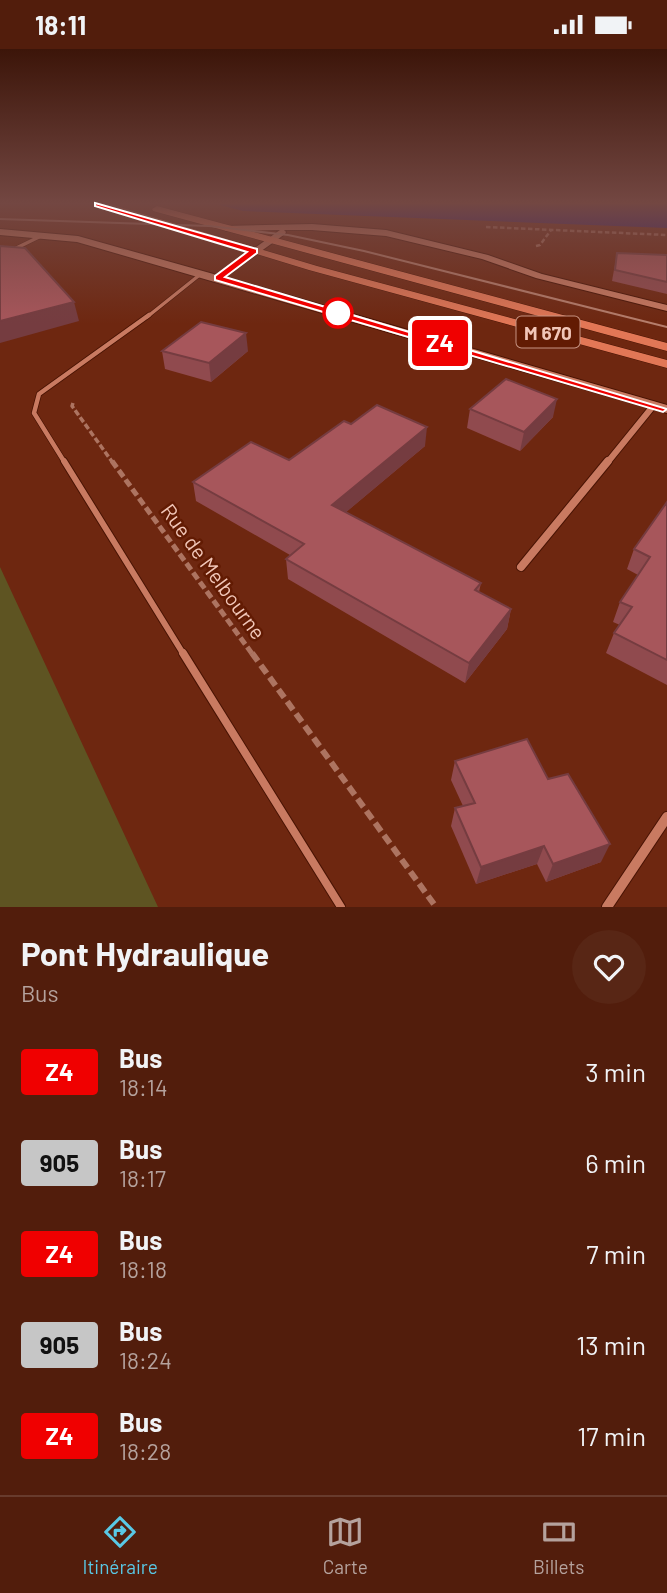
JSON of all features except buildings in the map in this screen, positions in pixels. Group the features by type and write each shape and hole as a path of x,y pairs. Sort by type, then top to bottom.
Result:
{"main road":[{"name":"M 670","path":"231,244 667,364"},
{"name":"M 670","path":"284,244 667,347"}],"street":[{"path":"93,244 202,273 667,409"},
{"path":"218,278 263,244"},
{"path":"433,244 485,257 552,280 667,308"},
{"path":"521,567 654,405"},
{"path":"607,907 667,817"}],"lane":[{"path":"0,256 24,244"},
{"path":"202,273 170,300 39,394 34,413 341,907"}],"path":[{"name":"Rue de Melbourne","path":"76,395 72,406 436,907"}],"shaded area":[{"path":"0,567 158,907 0,907"}],"tram line":[{"path":"331,244 667,327"}],"bus line":[{"name":"Z4","path":"232,244 254,251 218,278 667,409"}]}
